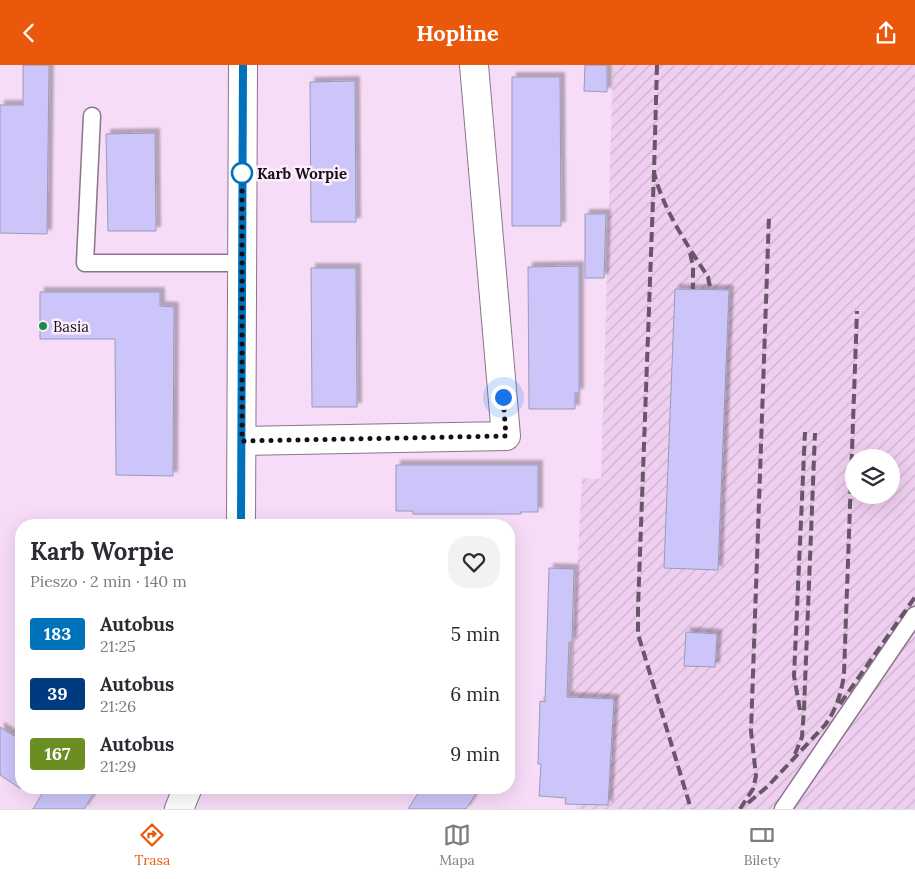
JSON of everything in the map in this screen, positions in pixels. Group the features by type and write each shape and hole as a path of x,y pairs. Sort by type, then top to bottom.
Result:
{"street":[{"path":"241,519 243,65"},
{"path":"242,441 506,436 474,65"},
{"path":"179,809 185,794"}],"lane":[{"path":"92,116 85,263 242,263"},
{"path":"783,809 915,615"}],"shaded area":[{"path":"613,65 915,65 915,809 576,809 577,804 565,804 582,478 601,479"}],"building":[{"path":"23,65 49,65 47,234 0,233 0,105 23,105"},
{"path":"585,65 607,65 607,92 584,91"},
{"path":"512,77 560,77 561,226 512,226"},
{"path":"355,81 356,222 311,222 310,82"},
{"path":"155,133 156,231 108,231 106,134"},
{"path":"585,214 606,214 604,278 585,278"},
{"path":"579,266 579,393 575,393 575,409 529,409 528,267"},
{"path":"311,268 356,268 357,407 312,407"},
{"path":"675,289 729,290 718,570 664,568"},
{"path":"40,292 160,292 160,306 174,307 173,476 116,475 115,339 40,339"},
{"path":"396,465 538,465 538,512 521,512 521,514 413,514 413,511 396,511"},
{"path":"549,568 574,569 572,642 569,642 567,697 614,699 608,805 565,804 566,798 539,796 541,764 538,764 540,701 545,702"},
{"path":"686,632 717,634 715,667 684,666"},
{"path":"0,727 15,736 15,785 0,775"},
{"path":"42,794 94,794 84,809 33,809"},
{"path":"418,794 476,794 466,809 408,809"}],"railway":[{"path":"657,65 654,172 669,213 708,277 710,287"},
{"path":"654,172 638,634 691,809"},
{"path":"740,809 753,789 756,776 751,731 769,216"},
{"path":"690,253 693,266 693,289"},
{"path":"748,803 768,786 825,725 838,701 842,687 857,311"},
{"path":"800,710 794,676 805,432"},
{"path":"795,754 802,737 804,709 815,433"},
{"path":"840,704 915,597"}],"bus line":[{"name":"183","path":"241,519 243,65"}],"place":[{"name":"Karb Worpie","path":"242,173"},
{"name":"Basia","path":"43,326"}],"route":[{"path":"242,173 242,441 506,436 503,397"}]}
